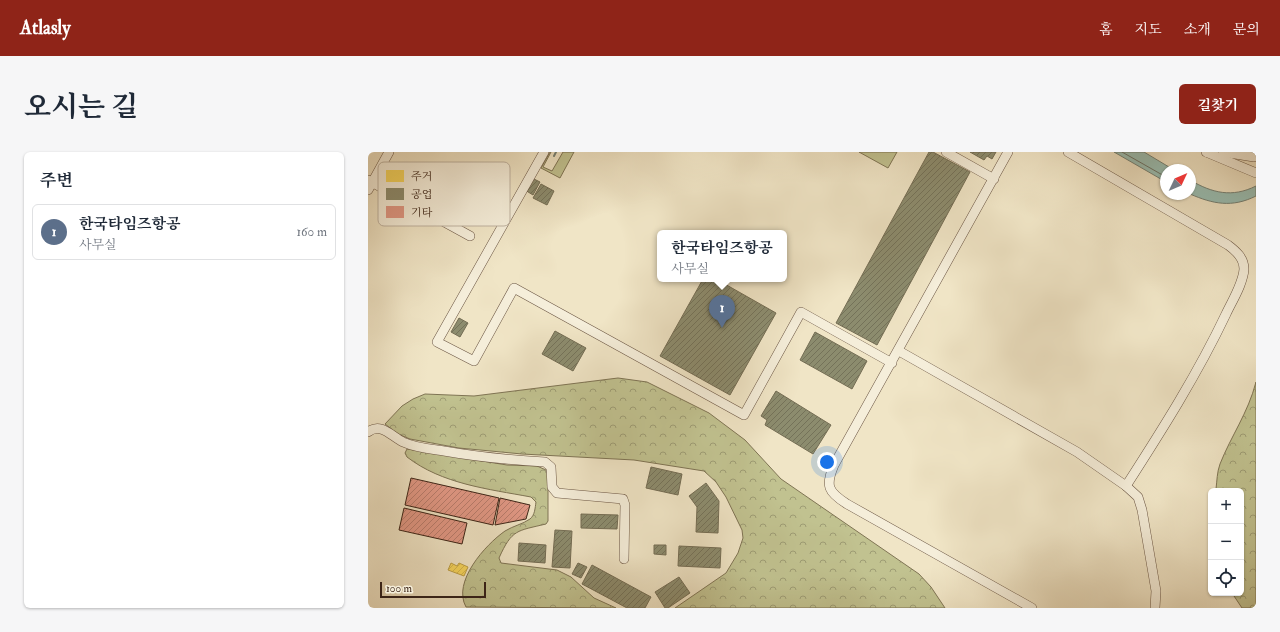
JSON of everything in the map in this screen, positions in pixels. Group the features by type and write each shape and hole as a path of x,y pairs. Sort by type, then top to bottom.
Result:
{"street":[{"path":"383,162 389,152"},
{"path":"510,212 544,152"},
{"path":"946,152 994,179"},
{"path":"1008,152 899,351 834,465 829,479 832,494 847,504 1032,608"},
{"path":"1068,152 1228,245 1238,253 1243,263 1244,270 1239,284 1205,357 1177,408 1126,486"},
{"path":"1206,152 1256,173"},
{"path":"1223,152 1254,158"},
{"path":"378,170 369,184 378,189"},
{"path":"451,226 470,236"},
{"path":"502,226 437,342 474,361 514,288 744,415 801,312 892,363"},
{"path":"899,351 1061,442 1126,486 1138,497 1142,510 1156,591 1155,608"},
{"path":"368,432 376,428 382,428 396,438 416,447 485,458 545,462 551,467 552,487 557,493 623,499 625,505 624,559"}],"green space":[{"path":"550,152 543,167 552,171 563,152 574,152 560,178 541,168"},
{"path":"859,152 897,152 888,168"},
{"path":"618,378 647,382 709,413 745,440 781,479 919,574 931,587 945,608 675,608 726,573 738,553 743,538 742,530 726,497 716,482 704,471 634,460 522,454 459,448 410,439 398,434 385,424 402,406 425,394 474,396"},
{"path":"1256,382 1256,608 1242,608 1234,596 1244,596 1244,488 1216,488 1220,464 1253,393"},
{"path":"407,449 507,465 537,466 546,470 548,475 548,521 546,524 522,530 512,536 499,558 501,563 557,570 571,577 594,598 616,608 466,607 463,597 463,587 473,565 488,545 497,537 533,516 536,502 531,497 482,488 435,474 407,457 405,453"}],"water":[{"path":"1114,152 1144,152 1164,164 1160,164 1160,179"},
{"path":"1196,183 1214,191 1230,193 1247,190 1256,186 1256,196 1247,200 1223,203 1196,196"}],"building: 주거":[{"path":"451,563 457,566 459,563 468,567 464,576 448,570"}],"building: 공업":[{"path":"929,152 933,152 970,172 877,345 836,323"},
{"path":"970,152 996,152 992,159 987,156 984,160"},
{"path":"532,178 540,182 533,195 525,190"},
{"path":"541,184 554,191 547,205 533,198"},
{"path":"701,282 721,282 776,313 730,395 660,356"},
{"path":"459,318 468,323 460,337 451,332"},
{"path":"555,331 586,348 573,371 542,354"},
{"path":"815,332 867,361 852,389 800,360"},
{"path":"776,391 831,425 813,454 765,425 767,420 761,416"},
{"path":"651,467 682,474 678,495 646,488"},
{"path":"706,483 719,501 718,533 696,532 697,507 689,496"},
{"path":"581,514 618,515 617,529 581,528"},
{"path":"555,530 572,531 570,568 552,567"},
{"path":"519,543 546,545 545,563 518,561"},
{"path":"654,545 666,545 666,555 654,554"},
{"path":"679,546 721,548 720,568 678,566"},
{"path":"578,563 587,567 581,578 572,574"},
{"path":"592,565 651,597 645,608 627,608 582,584"},
{"path":"679,577 690,593 668,608 665,608 655,592"}],"building: 기타":[{"path":"411,478 499,498 493,525 405,505"},
{"path":"500,498 530,505 526,519 495,525"},
{"path":"404,508 467,523 462,544 399,530"}],"waterway":[{"path":"554,156 556,152"}],"place":[{"name":"한국타임즈항공","path":"722,328"}]}
